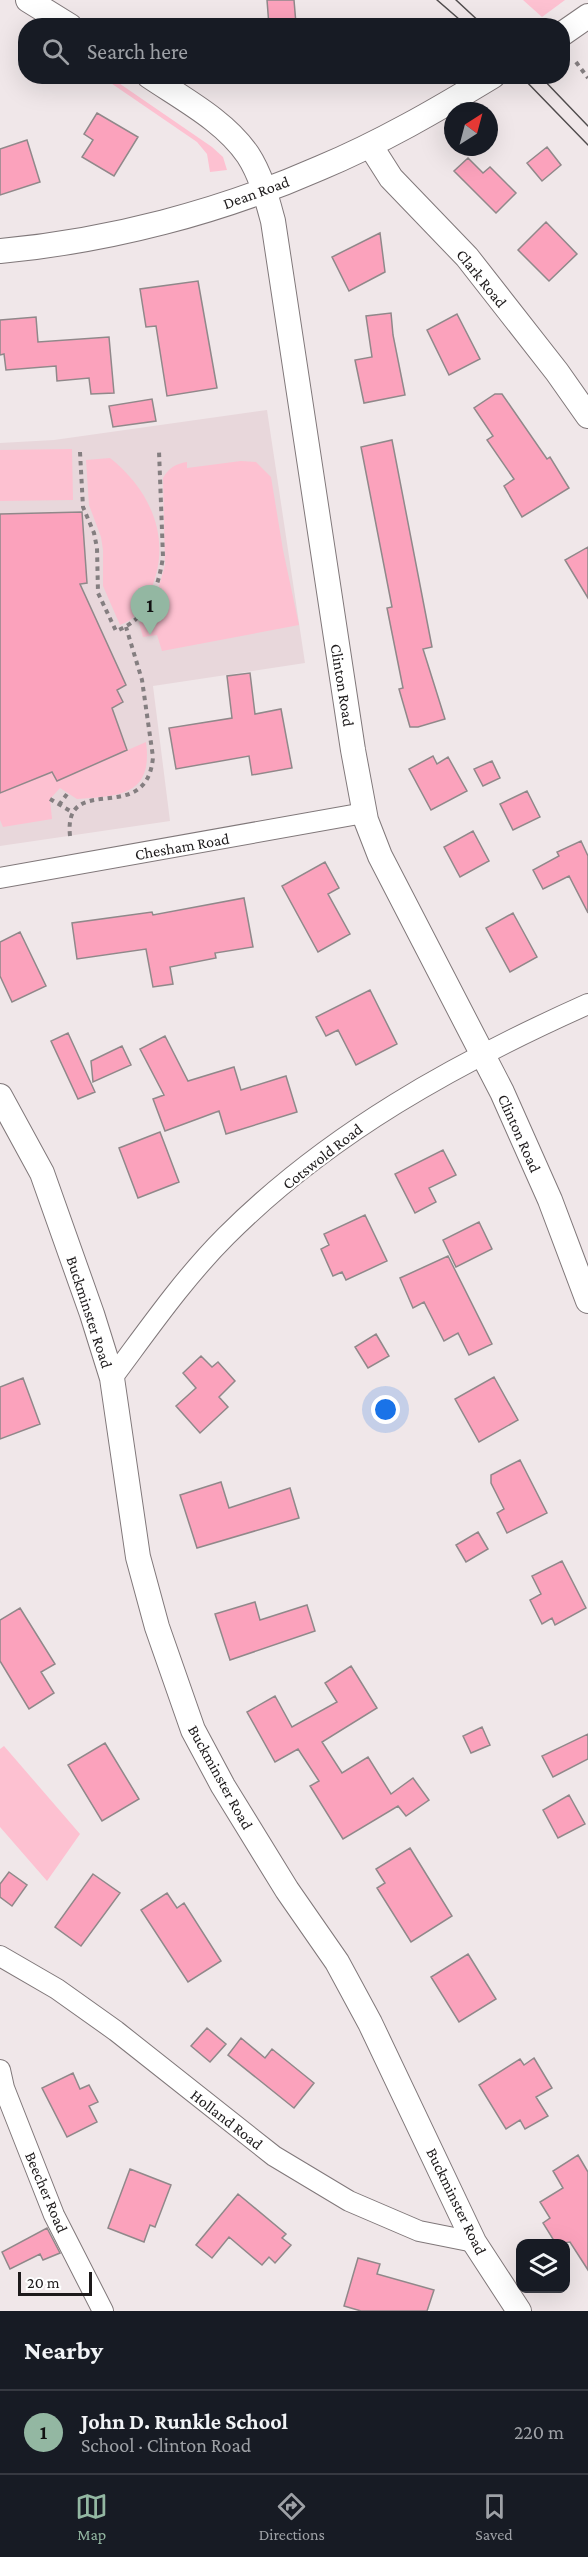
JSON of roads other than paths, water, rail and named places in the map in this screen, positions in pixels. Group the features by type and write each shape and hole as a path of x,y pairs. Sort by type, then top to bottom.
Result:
{"street":[{"path":"28,0 57,18"},
{"path":"570,28 588,16"},
{"name":"Clinton Road","path":"161,84 196,108 234,139 254,165 264,191 273,221 352,750 364,813 380,856 482,1053 550,1200 588,1301"},
{"name":"Dean Road","path":"0,251 103,236 210,208 264,191 322,168 370,145 480,84"},
{"name":"Clark Road","path":"370,145 391,178 467,257 588,416"},
{"name":"Chesham Road","path":"0,878 364,813"},
{"name":"Cotswold Road","path":"112,1378 183,1285 226,1236 300,1170 372,1118 482,1053 588,1004"},
{"name":"Buckminster Road","path":"0,1096 42,1173 112,1378 138,1557 158,1627 193,1730 223,1786 287,1890 337,1962 370,2023 474,2242 519,2311"},
{"name":"Holland Road","path":"0,1961 57,1989 116,2031 274,2156 349,2201 419,2231 474,2242"},
{"name":"Beecher Road","path":"0,2070 4,2088 54,2215 103,2311"}],"tram line":[{"path":"437,0 458,18"},
{"path":"456,0 475,18"},
{"path":"529,84 588,145"},
{"path":"548,84 588,126"}],"place":[{"name":"John D. Runkle School","path":"150,635"}]}
